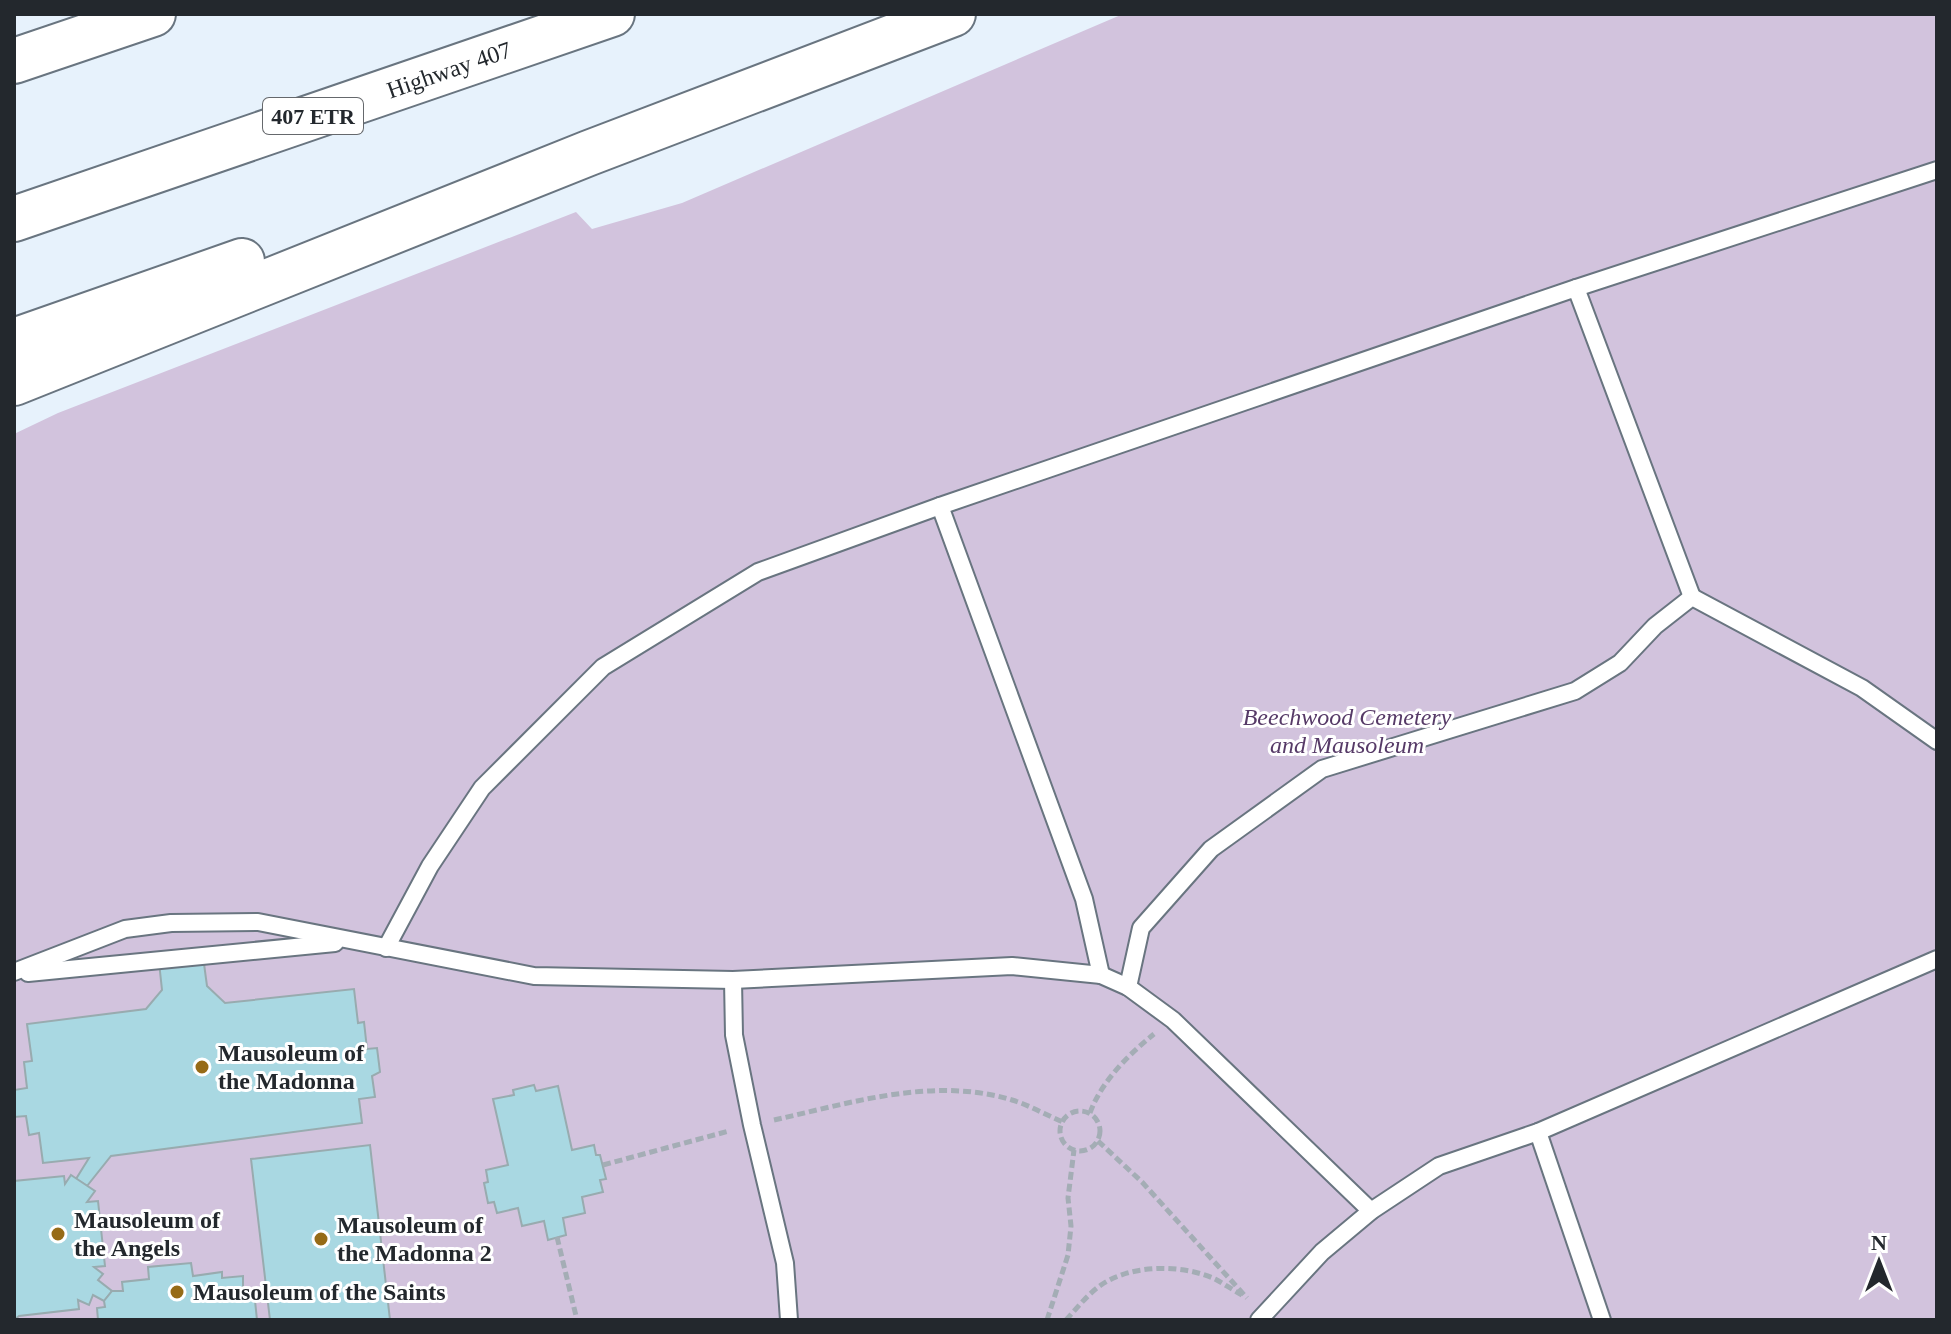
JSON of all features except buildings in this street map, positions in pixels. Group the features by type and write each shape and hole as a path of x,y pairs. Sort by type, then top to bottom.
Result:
{"highway":[{"path":"14,61 153,14"},
{"name":"Highway 407","path":"14,219 612,14"},
{"path":"14,383 589,153 953,14"},
{"path":"14,53 112,28"},
{"path":"14,341 290,245 589,153"}],"lane":[{"path":"386,948 430,866 482,788 603,667 758,572 940,506 1576,288 1937,170"},
{"path":"1576,288 1692,597 1862,688 1937,741"},
{"path":"940,506 1084,899 1101,975"},
{"path":"1128,987 1141,928 1211,849 1322,769 1575,691 1620,663 1655,626 1692,597"},
{"path":"14,973 125,929 171,923 258,922 534,976 733,980 1012,966 1101,975 1128,987 1173,1020 1371,1211"},
{"path":"14,973 354,941"},
{"path":"1261,1317 1322,1252 1371,1211 1439,1166 1538,1132 1937,959"},
{"path":"733,980 734,1035 785,1263 789,1320"},
{"path":"1538,1132 1602,1320"}],"path":[{"path":"1090,1113 1071,1113 1063,1122 1061,1136 1074,1150 1087,1150 1098,1141 1100,1129 1090,1113 1094,1100 1112,1075 1140,1046 1173,1020"},
{"path":"603,1165 752,1125 896,1093 953,1090 1011,1100 1063,1122"},
{"path":"1098,1141 1142,1182 1261,1317"},
{"path":"1047,1320 1068,1255 1071,1226 1068,1198 1074,1150"},
{"path":"557,1237 577,1320"},
{"path":"1066,1320 1102,1285 1126,1274 1148,1269 1185,1271 1214,1279 1248,1299"}],"green space":[{"name":"Beechwood Cemetery and Mausoleum","path":"1123,14 1937,14 1937,1320 14,1320 14,434 58,413 576,212 592,229 682,203"}],"place":[{"name":"Mausoleum of the Madonna","path":"202,1067"},
{"name":"Mausoleum of the Angels","path":"58,1234"},
{"name":"Mausoleum of the Madonna 2","path":"321,1239"},
{"name":"Mausoleum of the Saints","path":"177,1292"}]}
